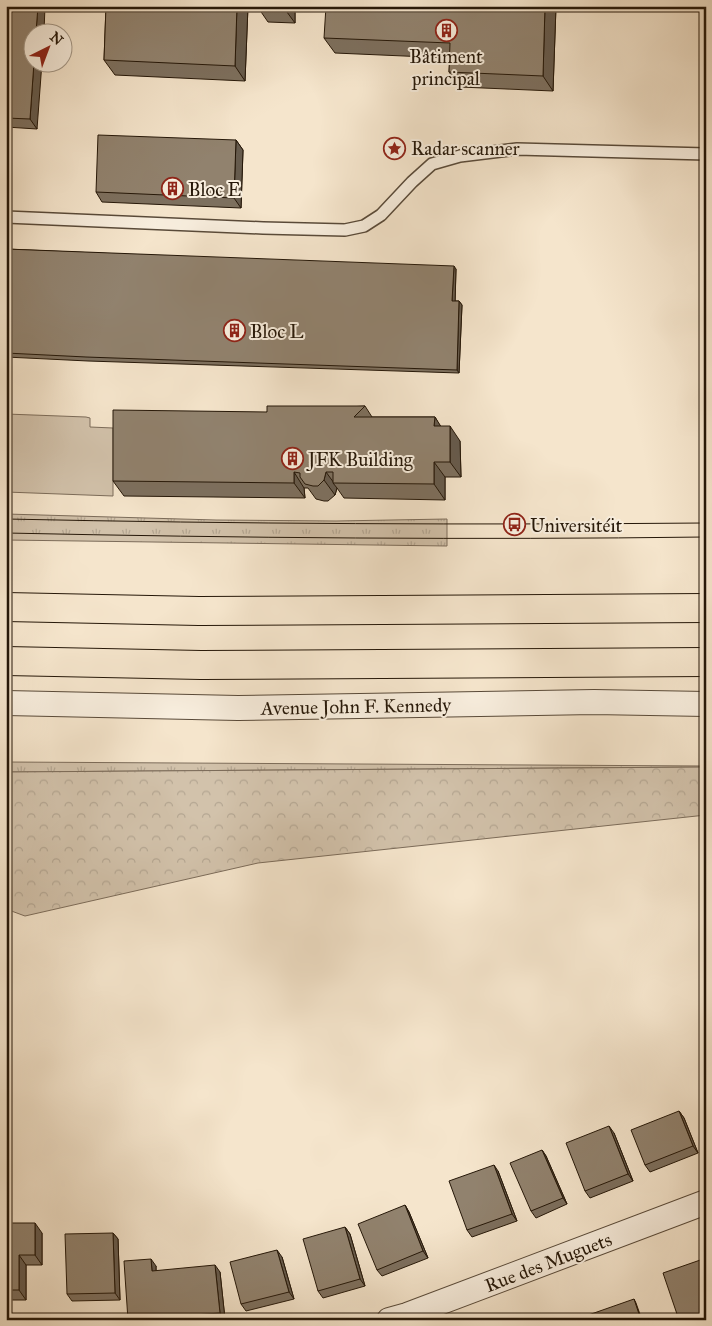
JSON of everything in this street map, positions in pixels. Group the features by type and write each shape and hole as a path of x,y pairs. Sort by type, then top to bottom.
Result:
{"main road":[{"path":"6,607 198,611 706,608"},
{"path":"6,661 201,665 706,662"}],"street":[{"name":"Avenue John F. Kennedy","path":"6,703 238,708 594,702 706,704"},
{"name":"Rue des Muguets","path":"389,1320 706,1202"}],"lane":[{"path":"6,217 345,230 364,226 382,215 412,182 432,164 460,156 517,149 706,154"}],"green space":[{"path":"6,414 86,417 90,418 90,427 113,428 113,496 6,492"},
{"path":"6,514 216,520 336,521 447,519 447,546 6,540"},
{"path":"6,762 706,766 706,767 6,772"},
{"path":"706,767 706,815 258,863 25,916 6,909 6,772"}],"building":[{"path":"6,6 38,6 37,22 22,22 22,72 33,72 30,119 6,118"},
{"path":"106,6 237,6 235,66 104,60"},
{"path":"284,6 284,8 257,7"},
{"name":"Bâtiment principal","path":"326,6 545,6 543,76 449,72 450,43 324,38"},
{"name":"Bloc E","path":"98,135 236,140 234,198 96,192"},
{"name":"Bloc L","path":"6,249 454,266 452,301 459,301 457,370 6,353"},
{"name":"JFK Building","path":"267,406 365,406 354,417 435,417 434,426 450,426 450,462 434,462 434,484 333,483 333,472 326,472 324,480 318,486 305,484 300,477 300,473 294,472 294,483 113,481 113,410 267,412"},
{"path":"679,1111 693,1146 645,1165 631,1130"},
{"path":"609,1126 628,1174 585,1191 566,1143"},
{"path":"542,1150 563,1198 531,1211 510,1163"},
{"path":"494,1165 512,1214 467,1230 449,1181"},
{"path":"405,1205 423,1251 377,1270 358,1224"},
{"path":"9,1223 35,1223 35,1255 19,1255 19,1290 6,1290 6,1236 9,1236"},
{"path":"345,1227 360,1279 318,1291 303,1239"},
{"path":"113,1233 115,1293 67,1294 65,1234"},
{"path":"277,1250 289,1292 241,1304 230,1262"},
{"path":"706,1258 706,1314 691,1320 679,1320 663,1273"},
{"path":"151,1259 152,1271 215,1265 220,1313 128,1320 124,1261"},
{"path":"634,1299 641,1320 577,1319"},
{"path":"533,1317 534,1320 522,1320"}],"tram line":[{"path":"6,519 356,524 706,523"},
{"path":"6,533 356,538 706,537"}],"place":[{"name":"Bâtiment principal","path":"446,30"},
{"name":"Radar scanner","path":"395,148"},
{"name":"Bloc E","path":"172,189"},
{"name":"Bloc L","path":"234,331"},
{"name":"JFK Building","path":"292,459"},
{"name":"Universitéit","path":"514,525"}]}
